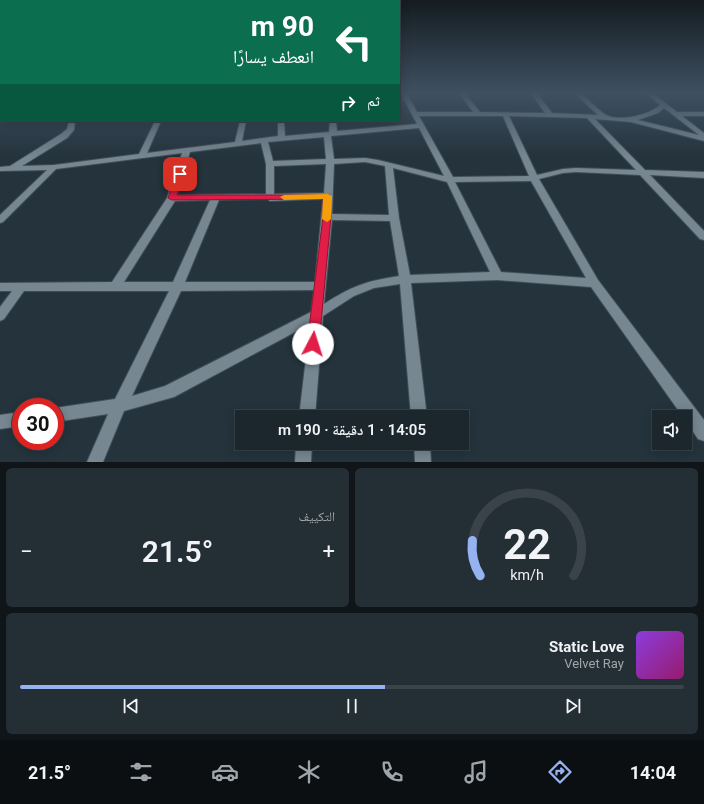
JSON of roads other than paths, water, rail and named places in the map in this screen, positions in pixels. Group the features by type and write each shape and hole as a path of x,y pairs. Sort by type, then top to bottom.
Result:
{"street":[{"path":"497,276 416,114 505,114 605,117 630,120 704,139"},
{"path":"505,114 534,178 594,283 704,433"},
{"path":"601,114 605,117"},
{"path":"630,120 651,114"},
{"path":"675,114 704,114"},
{"path":"675,114 704,136"},
{"path":"589,116 704,238"},
{"path":"0,174 12,169 64,136 70,130 72,122"},
{"path":"141,157 158,122"},
{"path":"238,144 243,122"},
{"path":"281,122 282,138"},
{"path":"308,410 327,217 330,133 332,122"},
{"path":"0,169 54,167 264,140 422,126"},
{"path":"264,140 270,164 270,198"},
{"path":"116,286 172,198 187,150"},
{"path":"270,164 365,160 389,164 450,180 534,178 563,171 576,170 704,175"},
{"path":"389,164 394,218 405,279 418,410"},
{"path":"0,220 54,167"},
{"path":"172,198 215,199 328,196"},
{"path":"95,462 119,406 178,285 215,199"},
{"path":"327,217 394,218"},
{"path":"64,414 119,406 145,400 169,392 316,315 350,293 372,284 405,279 497,276 594,283"},
{"path":"0,287 178,285 319,286"},
{"path":"0,316 21,287"},
{"path":"0,422 12,420"},
{"path":"303,462 304,450"},
{"path":"423,450 424,462"}]}
